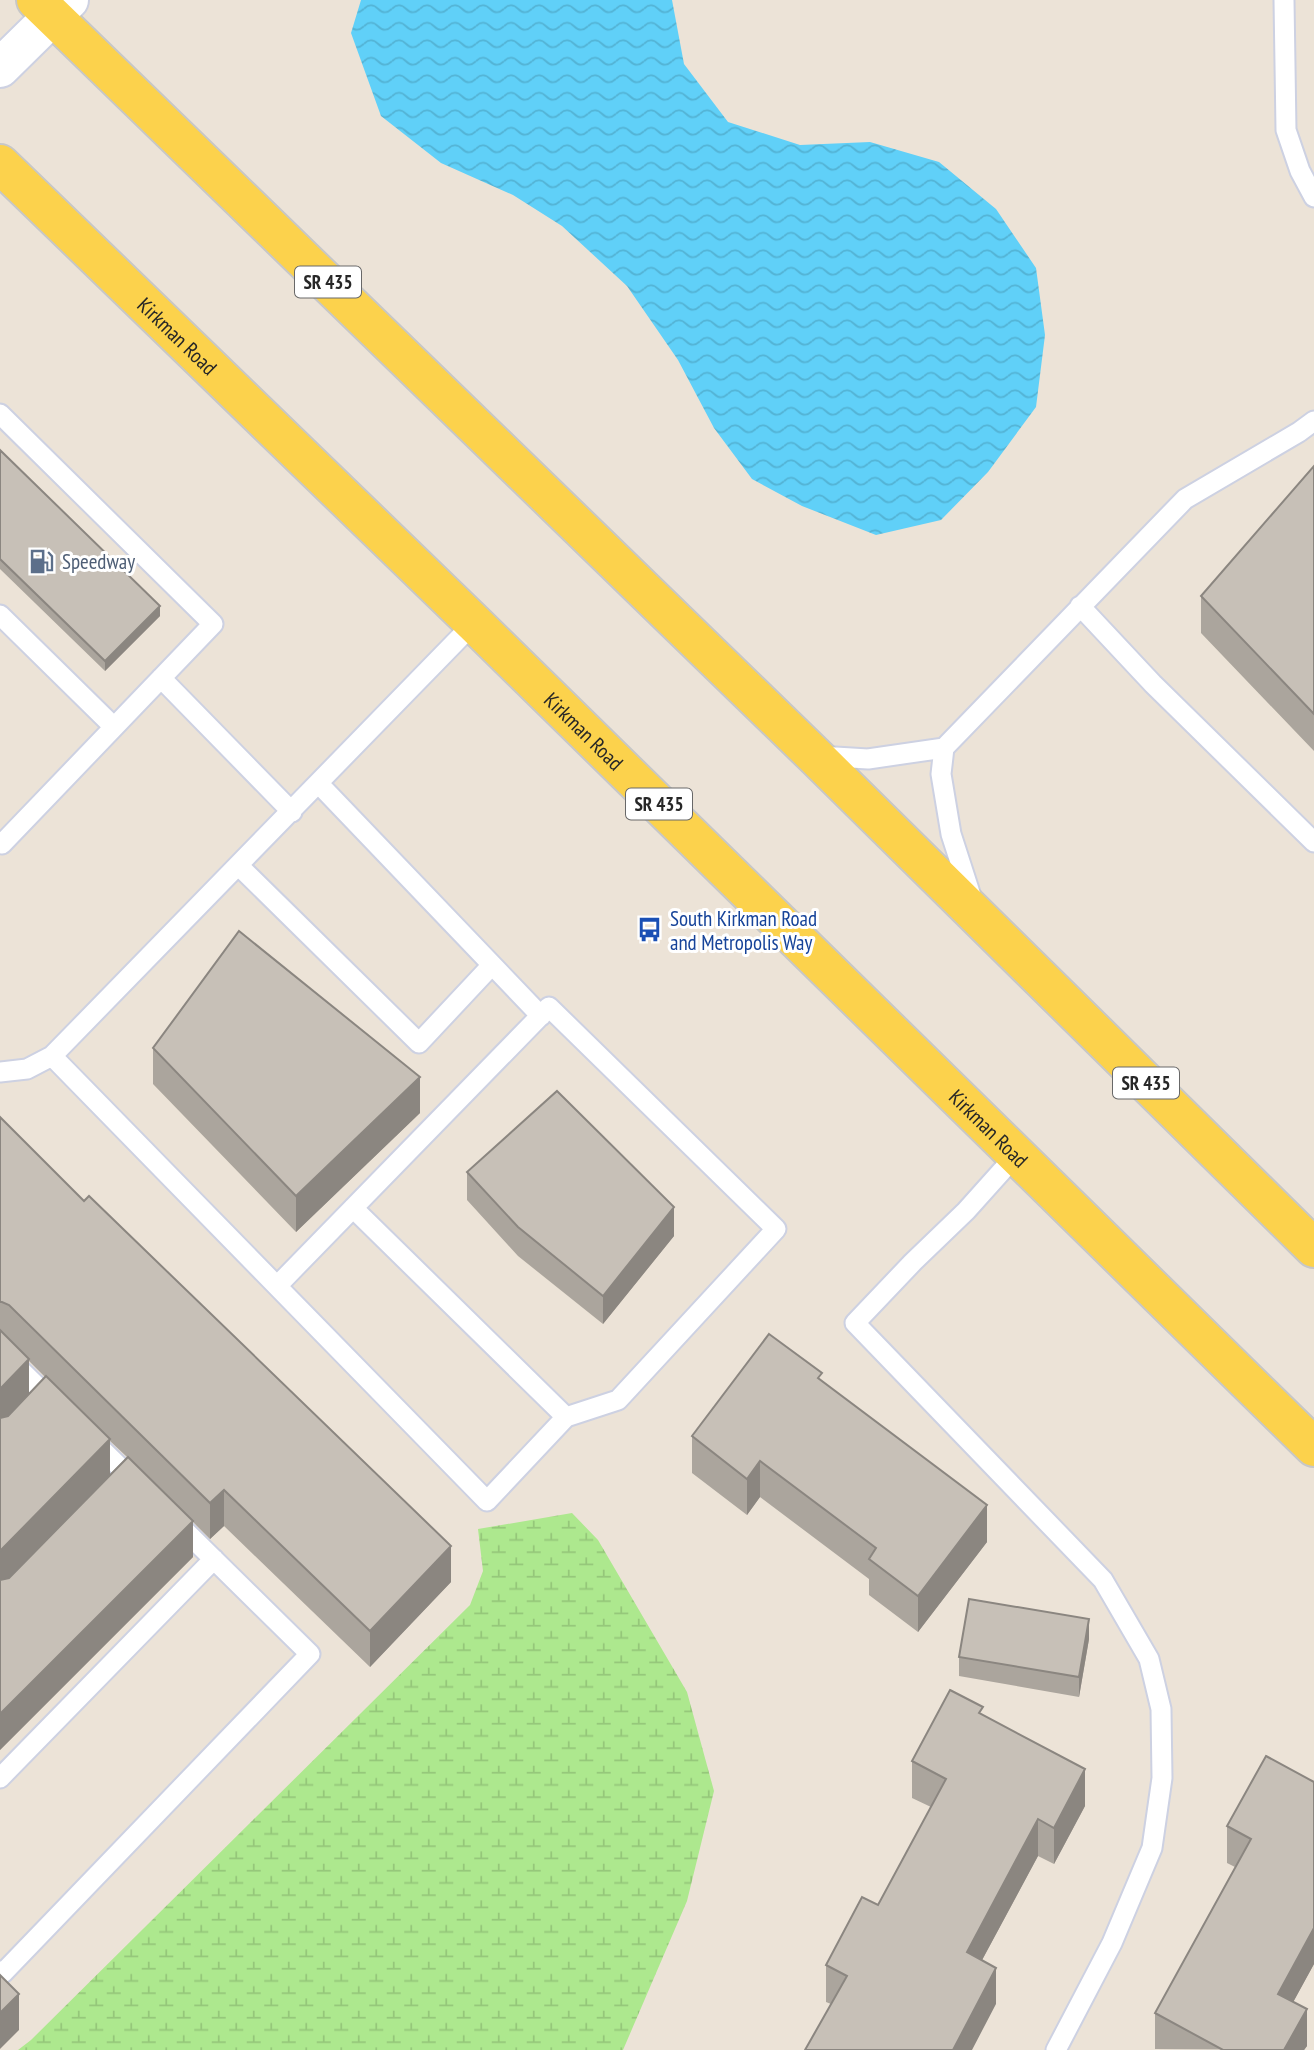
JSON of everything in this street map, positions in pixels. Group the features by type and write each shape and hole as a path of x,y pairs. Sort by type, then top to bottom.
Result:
{"main road":[{"name":"SR 435","path":"53,5 1314,1248"},
{"name":"Kirkman Road","path":"0,164 474,623 1314,1447"}],"street":[{"path":"0,68 53,5"}],"lane":[{"path":"1284,0 1286,130 1300,171 1314,197"},
{"path":"0,414 213,624 2,845"},
{"path":"978,917 951,834 941,774 944,748 1185,499 1314,421"},
{"path":"1080,606 1153,684 1314,842"},
{"path":"0,615 114,727"},
{"path":"0,1072 27,1069 52,1056 474,623"},
{"path":"161,678 292,812"},
{"path":"814,755 867,759 944,748"},
{"path":"319,784 541,1016"},
{"path":"239,866 419,1043 492,965"},
{"path":"52,1056 277,1286 487,1500 566,1417 618,1400 776,1229 549,1007 277,1286"},
{"path":"1017,1154 967,1211 913,1262 855,1323 1103,1580 1149,1659 1161,1709 1162,1778 1152,1848 1112,1943 1056,2050"},
{"path":"353,1208 566,1417"},
{"path":"0,1350 42,1400 65,1413"},
{"path":"83,1430 123,1479 147,1493"},
{"path":"0,1971 2,1973 310,1654 166,1512"},
{"path":"0,1778 214,1559"}],"green space":[{"path":"572,1513 598,1540 687,1692 714,1791 687,1901 623,2050 18,2050 470,1605 483,1571 478,1529"}],"water":[{"path":"361,0 672,0 684,64 728,122 800,145 870,142 939,162 996,209 1036,268 1045,335 1036,407 988,472 941,520 876,535 802,506 752,479 714,428 678,360 627,286 562,226 513,195 441,163 381,116 351,33"}],"building":[{"path":"0,450 160,606 105,661 0,559"},
{"path":"1314,466 1314,714 1201,596"},
{"path":"239,931 420,1077 296,1196 153,1048"},
{"path":"557,1091 674,1207 603,1296 518,1227 467,1172"},
{"path":"0,1117 84,1201 89,1196 451,1546 370,1631 224,1490 210,1503 9,1305 0,1302"},
{"path":"0,1330 29,1359 0,1389"},
{"path":"769,1334 822,1373 818,1378 987,1505 918,1596 869,1559 876,1548 760,1461 747,1479 692,1436"},
{"path":"46,1376 110,1439 0,1551 0,1418 8,1416"},
{"path":"128,1457 193,1521 0,1714 0,1580 9,1578"},
{"path":"969,1599 1089,1619 1079,1677 959,1657"},
{"path":"950,1690 983,1707 979,1713 1085,1769 1054,1828 1038,1819 967,1952 996,1968 953,2050 805,2050 847,1976 826,1965 862,1897 878,1905 946,1779 912,1761"},
{"path":"1266,1756 1314,1782 1314,1928 1278,1994 1307,2009 1284,2050 1223,2050 1155,2013 1251,1839 1227,1826"},
{"path":"0,1975 19,1994 0,2013"}],"place":[{"name":"Speedway","path":"42,561"},
{"name":"South Kirkman Road and Metropolis Way","path":"650,930"}]}
